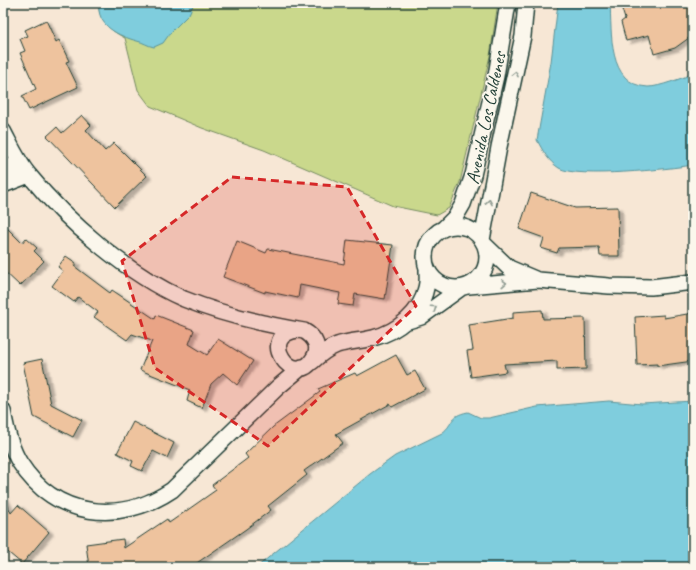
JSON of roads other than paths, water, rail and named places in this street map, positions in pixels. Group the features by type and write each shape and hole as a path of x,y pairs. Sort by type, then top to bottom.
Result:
{"street":[{"name":"Avenida Los Caldenes","path":"443,229 456,216 463,204 473,175 496,76 508,3"},
{"name":"Avenida Los Caldenes","path":"484,243 499,147 523,36 526,3"},
{"path":"3,131 20,163 29,175 91,237 151,281 183,298 208,308 263,324 301,330 347,342"},
{"path":"3,169 20,163"},
{"path":"3,185 29,175"},
{"path":"404,323 421,302 427,288 427,270 425,260 427,246 435,234 443,229 460,226 477,233 484,243 509,268 538,280"},
{"path":"263,324 274,340 282,359 292,367 306,365 323,352 347,342 373,338 394,330 404,323 421,317 465,287 477,281 485,269 488,254 484,243"},
{"path":"427,270 441,285 451,288 538,280 609,286 644,287 693,282"},
{"path":"3,411 11,445 30,476 42,488 58,499 74,506 94,511 119,512 140,507 157,500 172,490 278,387 315,358 316,345 314,339 301,330 286,333 279,344 282,359 278,387"}],"water":[{"path":"99,3 194,3 189,14 171,32 163,43 154,47 130,39 110,29 101,18"},
{"path":"558,3 610,3 614,55 618,67 625,77 635,84 653,87 693,74 693,165 624,172 584,173 559,168 549,159 537,140 551,62"},
{"path":"609,401 642,404 693,401 693,567 257,567 370,474 395,456 442,433 457,416 468,412 481,418 489,418 537,407"}]}
